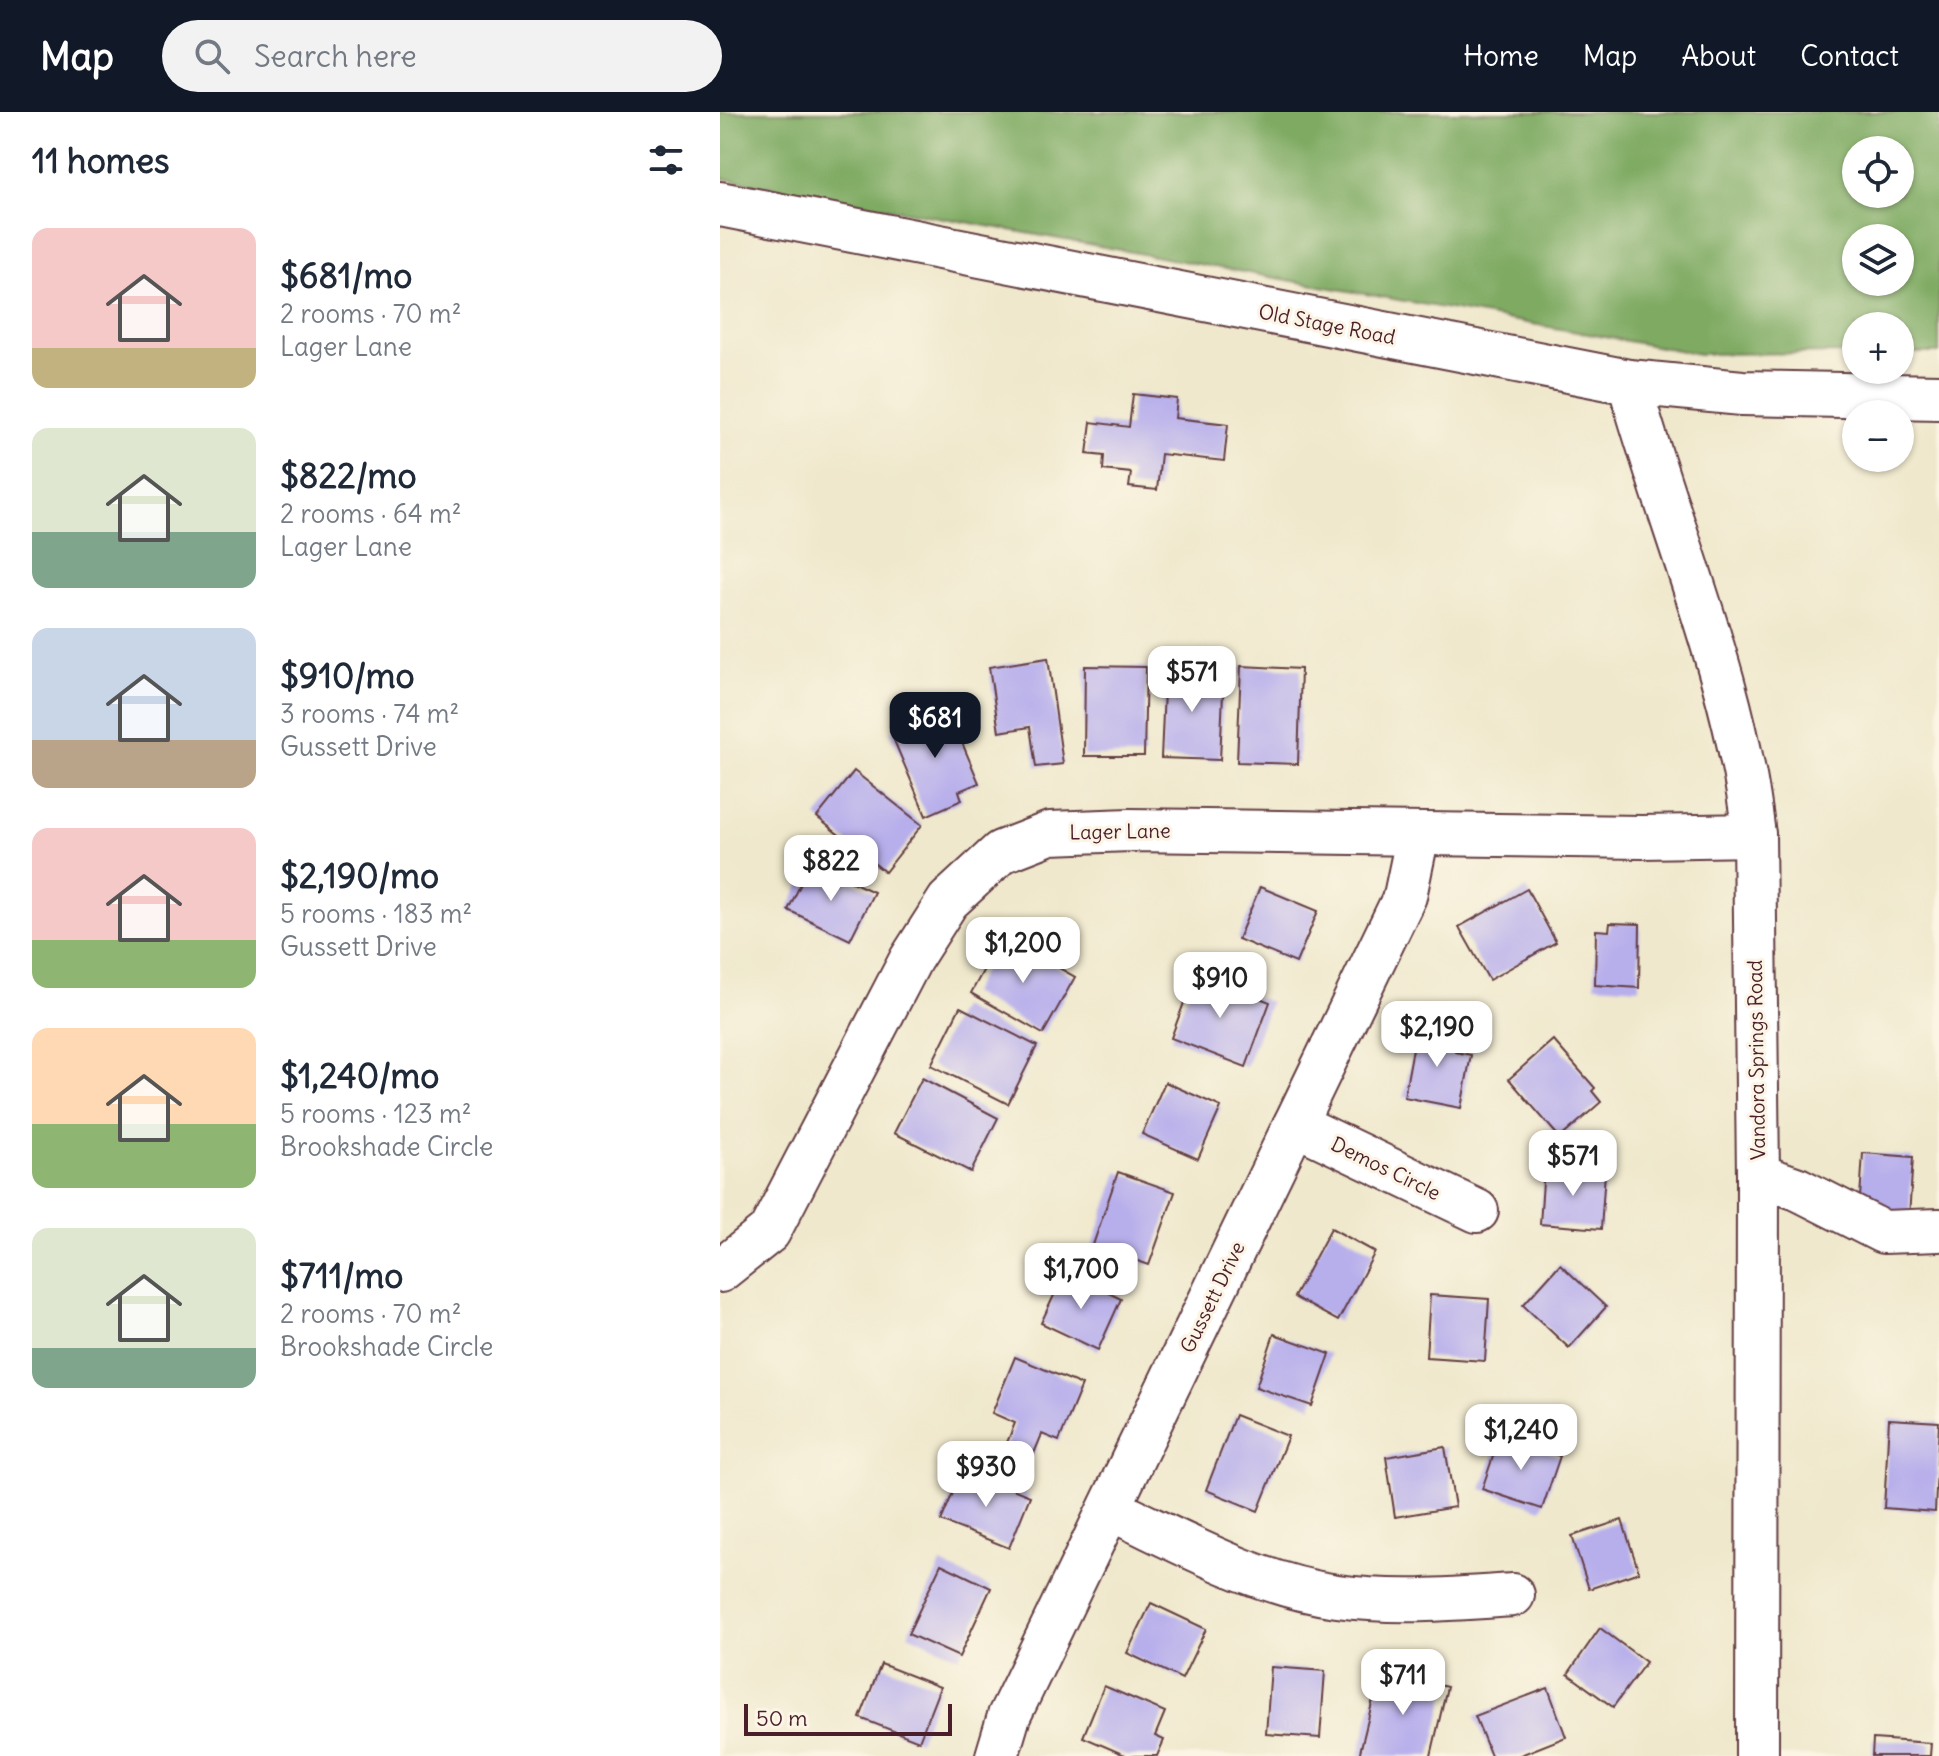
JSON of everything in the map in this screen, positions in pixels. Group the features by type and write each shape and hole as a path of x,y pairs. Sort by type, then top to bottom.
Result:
{"main road":[{"name":"Old Stage Road","path":"720,204 1629,382 1742,393 1939,397"}],"street":[{"name":"Vandora Springs Road","path":"1629,382 1735,721 1748,781 1754,835 1758,1175 1757,1756"},
{"name":"Lager Lane","path":"720,1271 769,1232 911,959 948,901 1001,852 1050,833 1231,830 1642,837 1754,835"},
{"name":"Gussett Drive","path":"997,1756 1009,1716 1405,896 1418,834"},
{"name":"Demos Circle","path":"1295,1124 1477,1211"},
{"path":"1758,1175 1798,1189 1883,1232 1939,1230"},
{"path":"1110,1509 1233,1565 1278,1582 1337,1596 1422,1602 1513,1595"}],"green space":[{"path":"720,112 1939,112 1939,353 1914,353 1914,312 1842,312 1842,353 1699,354 720,178"}],"building":[{"path":"1133,394 1177,399 1175,418 1228,424 1224,461 1161,454 1157,490 1129,487 1131,473 1103,470 1104,456 1087,454 1091,422 1129,427"},
{"path":"1048,658 1063,764 1036,767 1030,727 999,732 989,667"},
{"path":"1085,666 1146,667 1144,756 1084,756"},
{"path":"1241,666 1301,669 1298,764 1237,762"},
{"path":"1165,668 1224,671 1220,760 1161,758"},
{"path":"947,707 979,783 959,791 962,800 926,816 890,731"},
{"path":"854,771 922,825 885,872 817,817"},
{"path":"808,869 836,883 839,876 874,892 850,940 788,910"},
{"path":"1260,887 1318,911 1296,963 1238,939"},
{"path":"1527,889 1556,942 1489,980 1459,927"},
{"path":"1610,923 1640,924 1639,988 1595,985 1596,930 1609,931"},
{"path":"1002,936 1075,977 1043,1034 971,993"},
{"path":"1195,973 1270,1002 1246,1067 1171,1038"},
{"path":"960,1007 1037,1046 1008,1104 931,1065"},
{"path":"1417,1027 1458,1035 1455,1052 1471,1055 1461,1108 1404,1097"},
{"path":"1553,1040 1595,1088 1592,1091 1601,1102 1560,1138 1509,1079"},
{"path":"922,1078 998,1118 971,1172 894,1133"},
{"path":"1165,1082 1221,1107 1198,1159 1142,1134"},
{"path":"1863,1153 1913,1157 1909,1217 1859,1213"},
{"path":"1544,1168 1605,1172 1601,1229 1540,1224"},
{"path":"1118,1172 1175,1192 1149,1265 1093,1245"},
{"path":"1331,1228 1375,1252 1338,1321 1294,1297"},
{"path":"1560,1264 1606,1307 1569,1348 1523,1305"},
{"path":"1065,1272 1121,1299 1098,1350 1041,1323"},
{"path":"1430,1295 1489,1299 1485,1361 1426,1357"},
{"path":"1274,1334 1330,1354 1312,1406 1256,1387"},
{"path":"1015,1357 1082,1385 1059,1441 1042,1434 1033,1456 1006,1445 1015,1423 992,1413"},
{"path":"1235,1415 1288,1436 1258,1511 1206,1490"},
{"path":"1889,1419 1939,1422 1935,1512 1884,1508"},
{"path":"1500,1436 1560,1456 1542,1509 1482,1489"},
{"path":"1445,1447 1455,1507 1395,1517 1386,1457"},
{"path":"963,1469 1030,1496 1009,1548 941,1521"},
{"path":"1622,1520 1639,1572 1589,1589 1572,1536"},
{"path":"941,1564 991,1588 959,1657 908,1634"},
{"path":"1151,1603 1206,1629 1182,1679 1127,1653"},
{"path":"1600,1628 1646,1662 1613,1707 1568,1674"},
{"path":"881,1664 940,1687 919,1741 860,1718"},
{"path":"1271,1667 1325,1671 1320,1738 1266,1734"},
{"path":"1380,1671 1447,1687 1431,1756 1359,1756"},
{"path":"1104,1686 1165,1712 1155,1736 1164,1740 1157,1756 1127,1756 1083,1737"},
{"path":"1548,1688 1566,1737 1518,1756 1491,1756 1475,1716"},
{"path":"1873,1739 1931,1743 1930,1756 1872,1756"}]}
